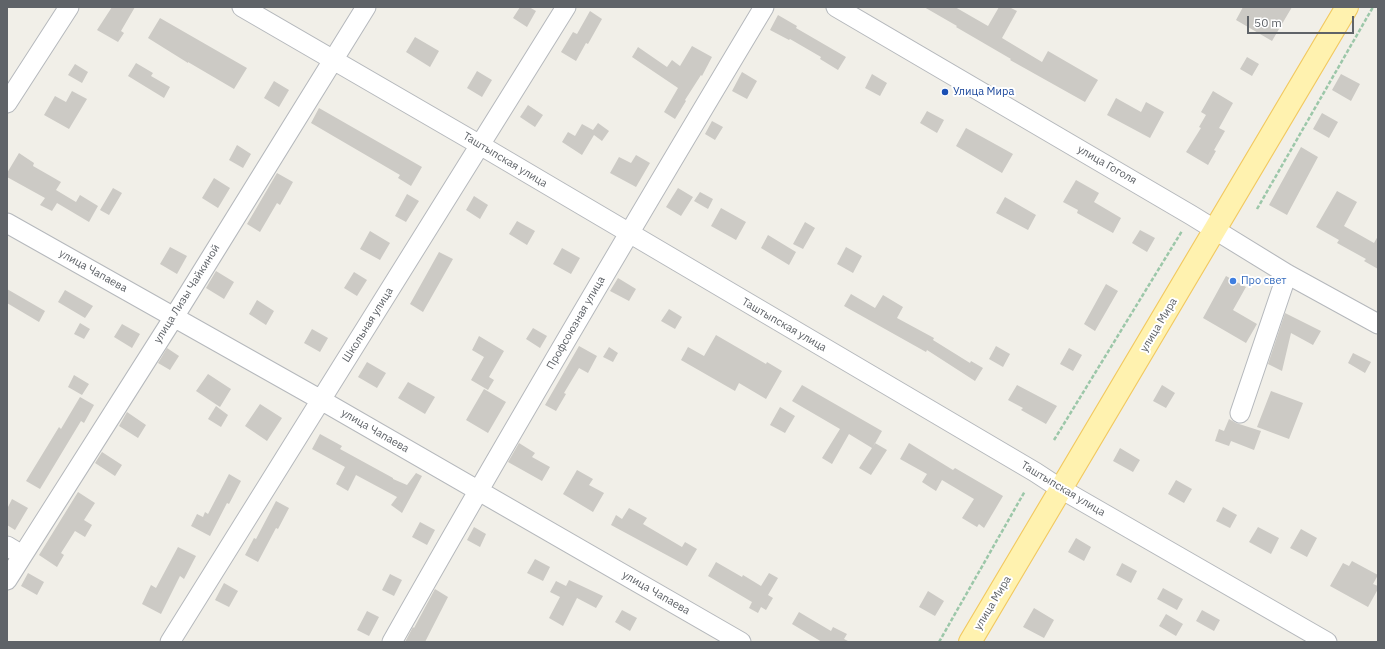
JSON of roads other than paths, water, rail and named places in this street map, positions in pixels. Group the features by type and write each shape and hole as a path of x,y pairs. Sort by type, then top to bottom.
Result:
{"main road":[{"name":"улица Мира","path":"970,642 1347,7"}],"street":[{"path":"7,103 69,7"},
{"name":"Таштыпская улица","path":"242,7 480,145 1029,468 1061,489 1327,642"},
{"name":"улица Лизы Чайкиной","path":"7,580 15,550 174,317 366,7"},
{"name":"Школьная улица","path":"170,642 566,7"},
{"name":"Профсоюзная улица","path":"392,642 478,490 628,233 764,7"},
{"name":"улица Гоголя","path":"836,7 1287,274 1378,324"},
{"name":"улица Чапаева","path":"7,223 321,400 741,642"},
{"path":"1240,413 1287,274"}],"place":[{"name":"Улица Мира","path":"945,92"},
{"name":"Про свет","path":"1233,281"}]}
